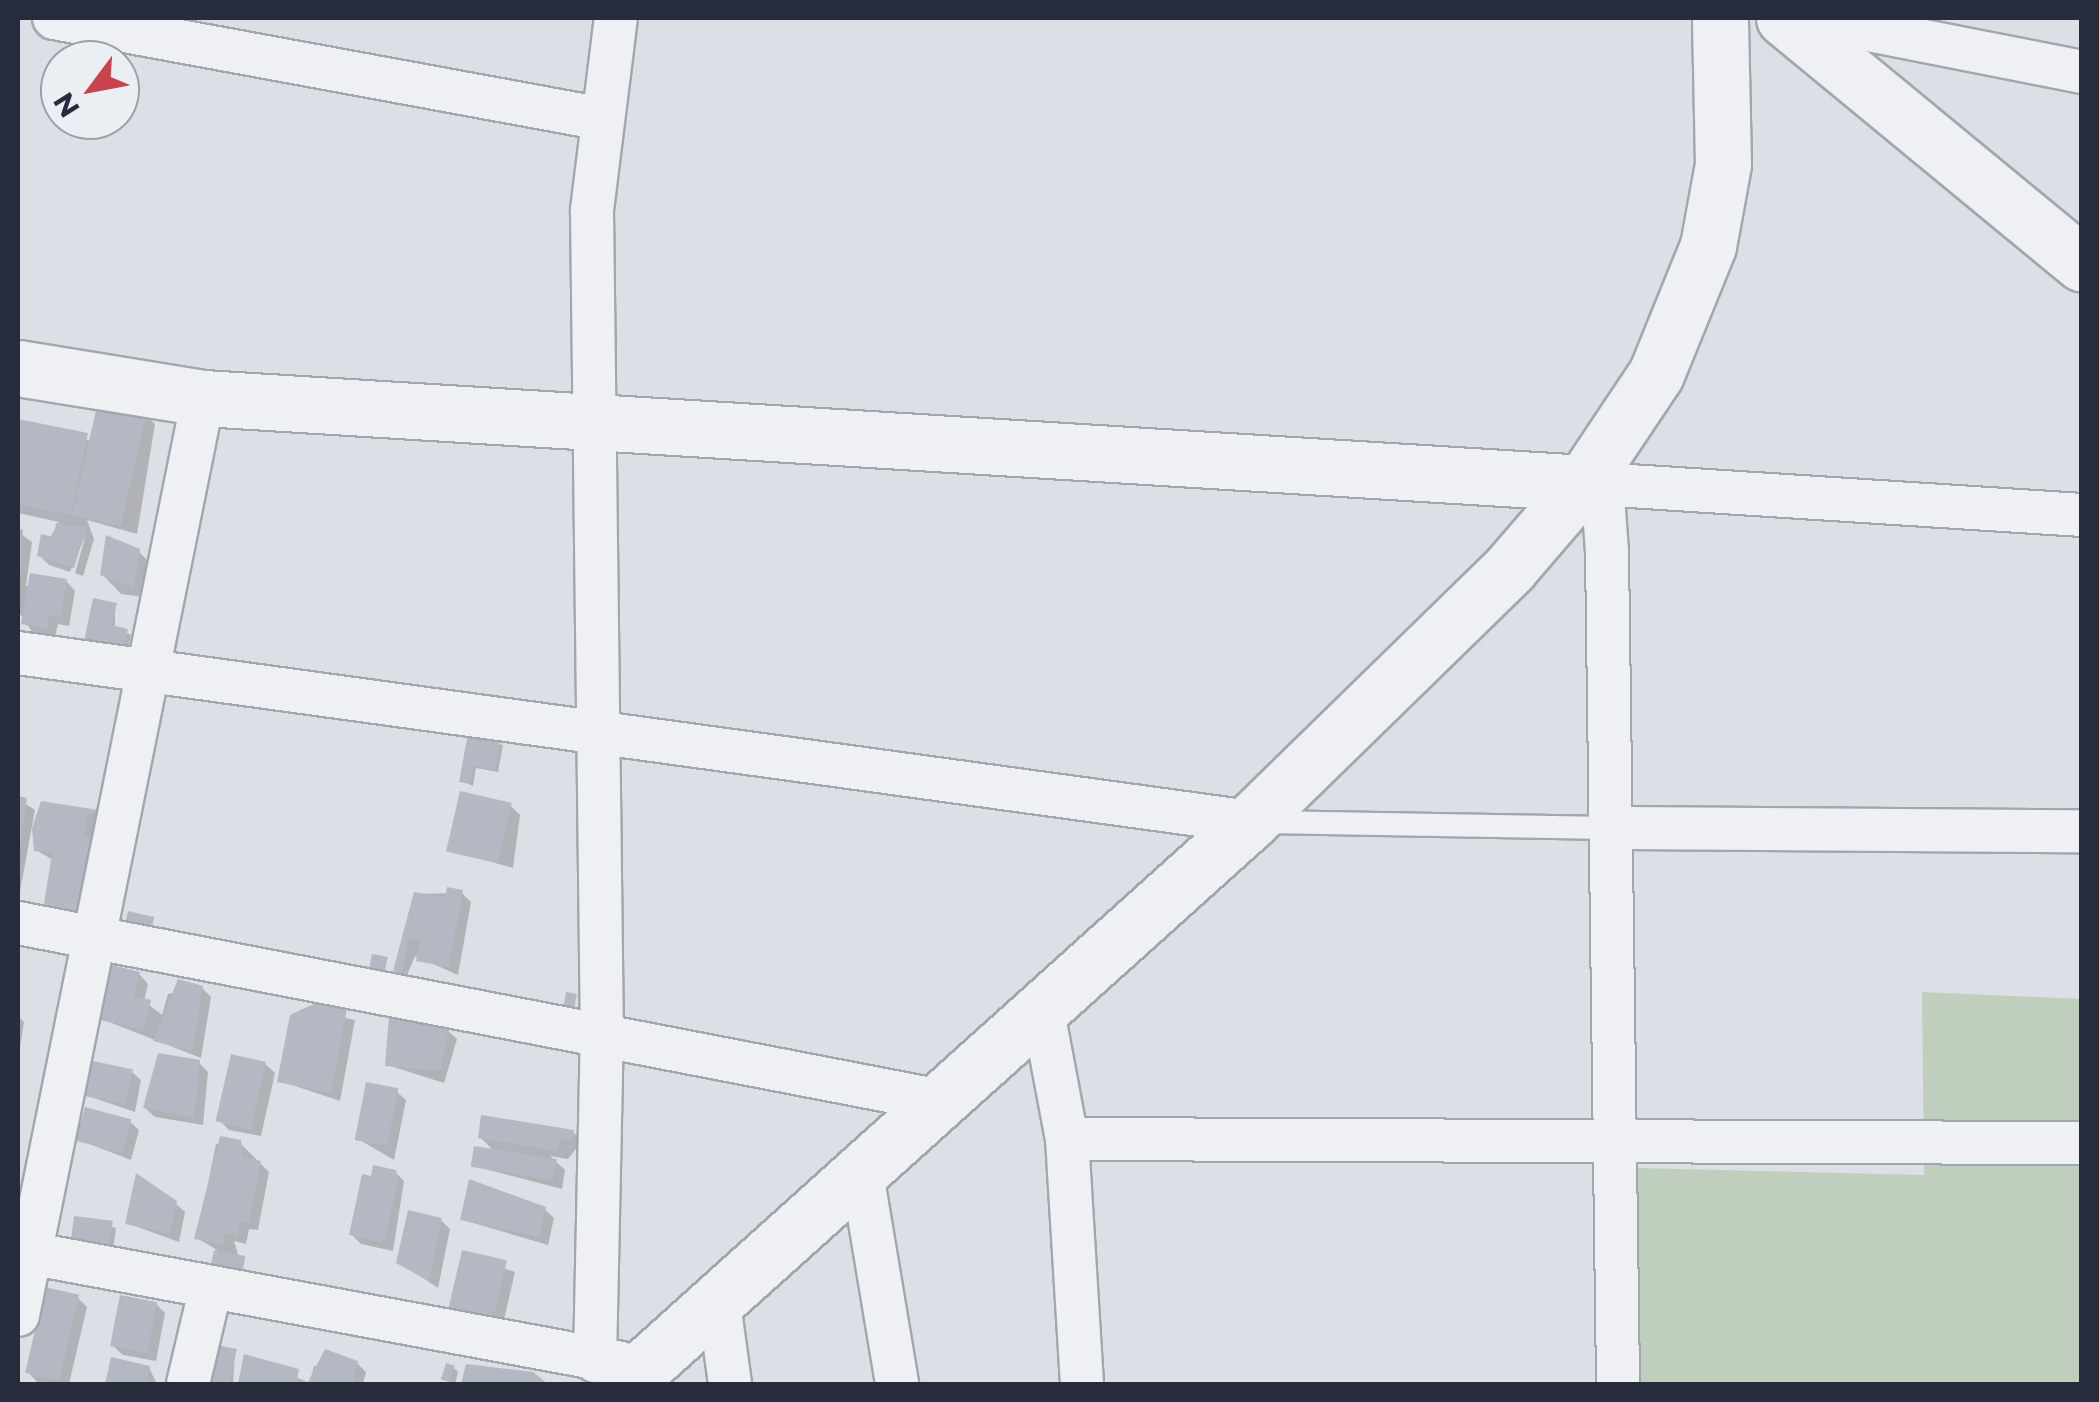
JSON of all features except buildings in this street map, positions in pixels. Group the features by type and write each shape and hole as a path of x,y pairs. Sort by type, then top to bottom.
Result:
{"street":[{"path":"54,18 603,119"},
{"path":"616,18 592,210 602,1040 620,1370"},
{"path":"24,1253 620,1370 718,1296 1250,822 1510,568 1583,483 1656,374 1708,246 1723,164 1720,18"},
{"path":"1791,24 1853,27 2082,72"},
{"path":"1791,24 2082,264"},
{"path":"18,368 203,398 594,426 2082,515"},
{"path":"18,1316 24,1253 95,938 203,398"},
{"path":"1583,483 1604,510 1606,538 1620,1142 1618,1384"},
{"path":"18,653 149,677 599,739 1250,822"},
{"path":"1613,828 2082,831"},
{"path":"18,924 602,1040 936,1100"},
{"path":"1042,1007 1067,1139 1082,1384"},
{"path":"1067,1139 2082,1143"},
{"path":"861,1168 897,1384"},
{"path":"188,1384 210,1291"},
{"path":"718,1296 730,1384"}],"lane":[{"path":"1250,822 1613,828"}],"green space":[{"path":"1922,992 2081,999 2081,1384 1641,1384 1636,1168 1924,1175"}]}
